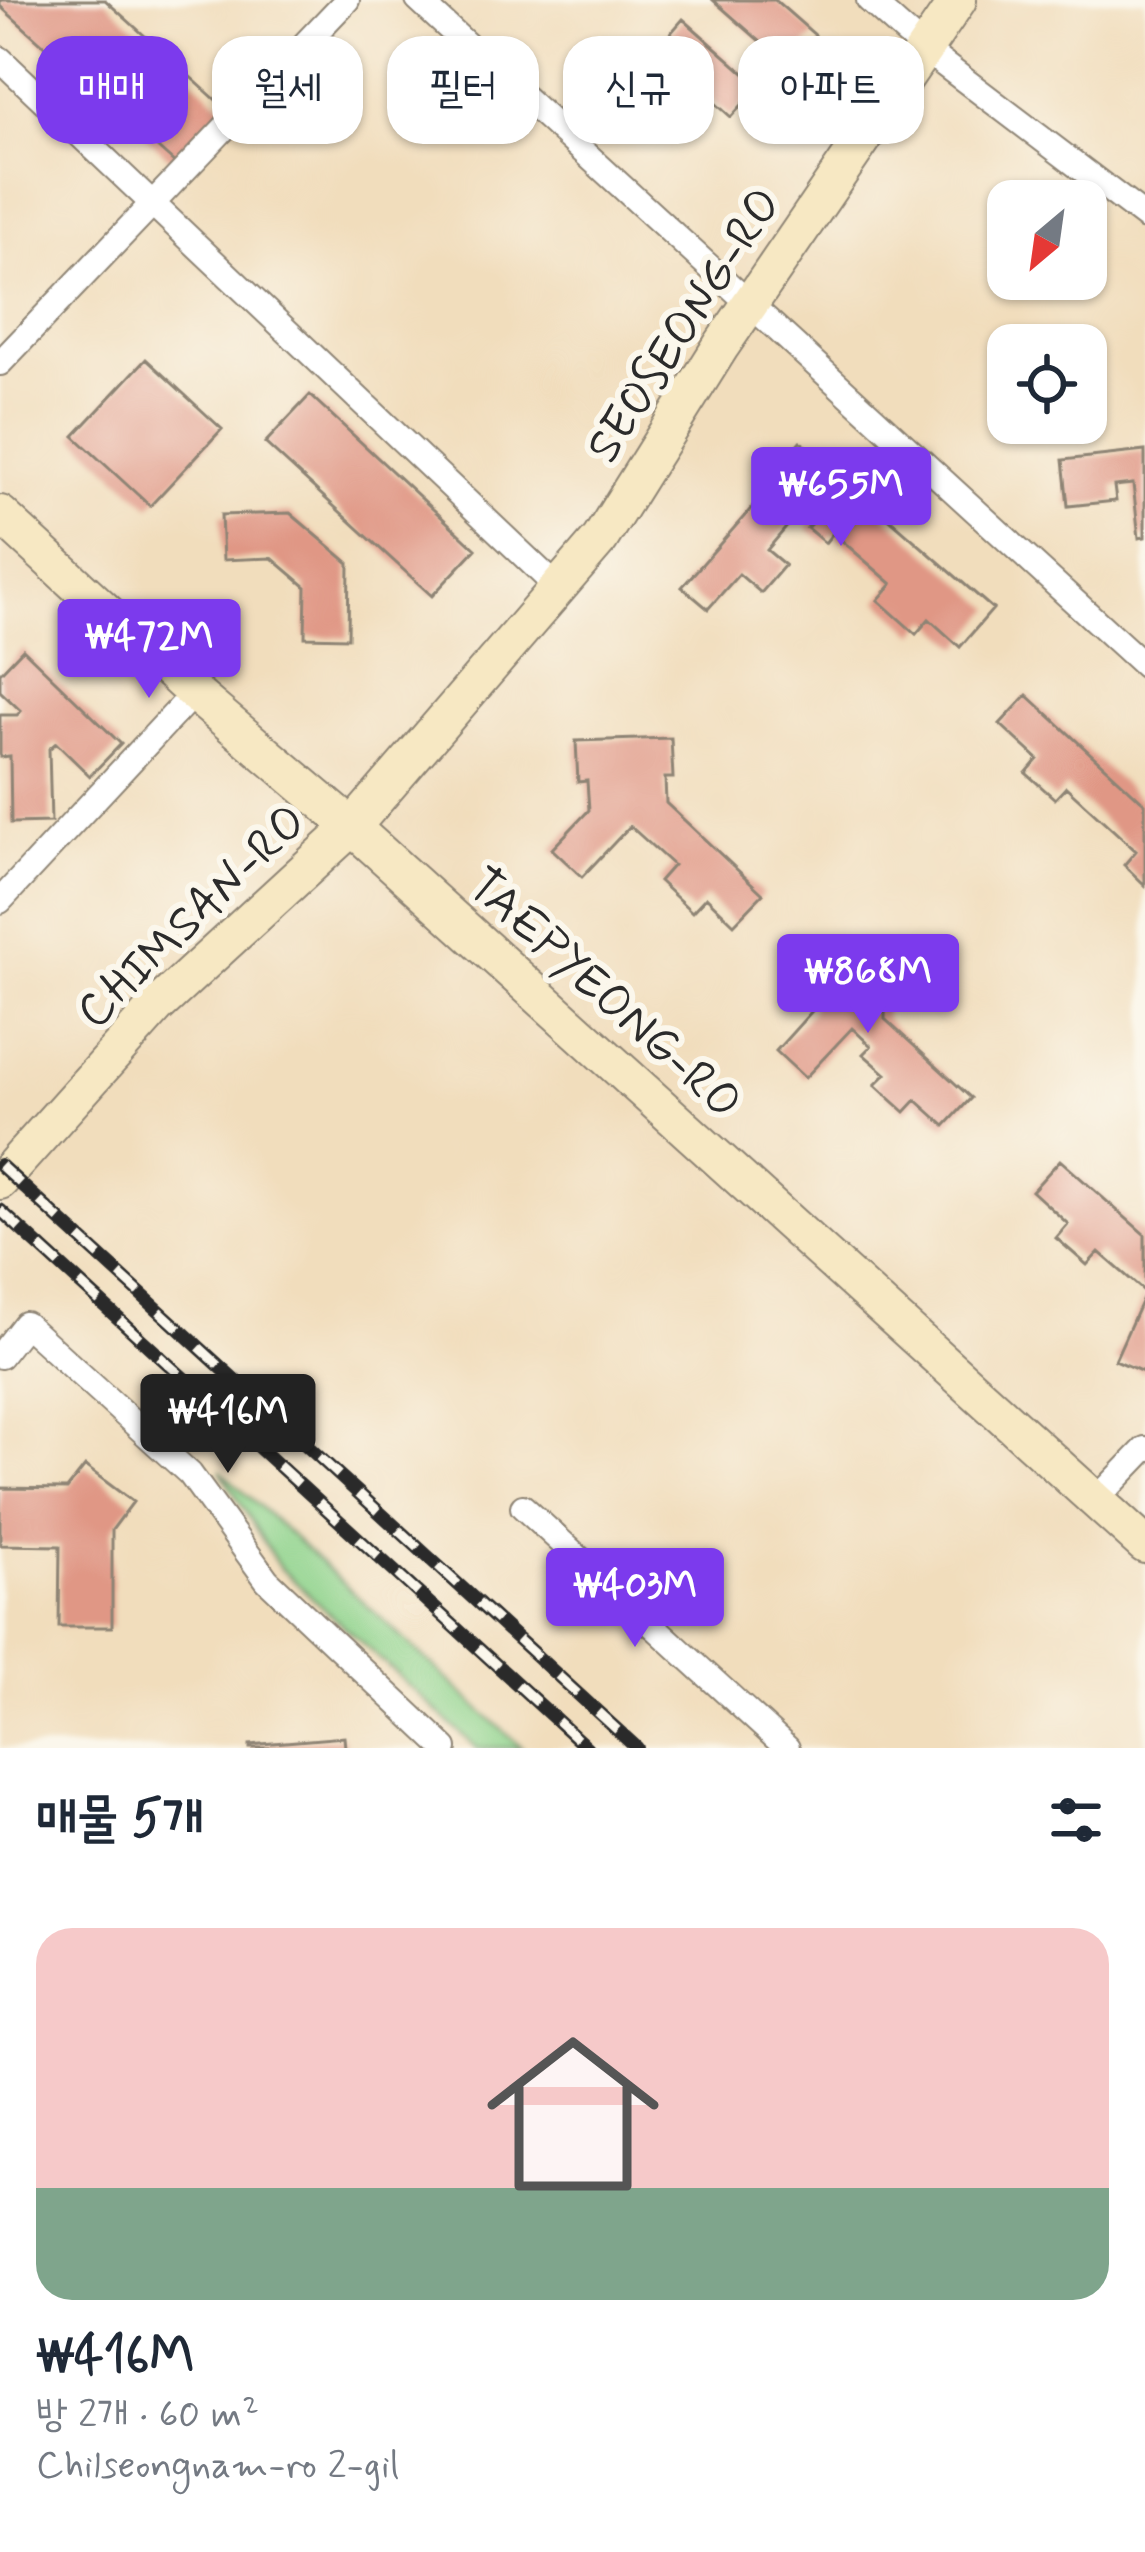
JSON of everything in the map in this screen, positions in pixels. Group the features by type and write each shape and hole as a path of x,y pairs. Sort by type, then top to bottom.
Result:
{"main road":[{"name":"SEOSEONG-RO","path":"352,826 600,539 721,346 958,0"},
{"name":"TAEPYEONG-RO","path":"0,514 194,693 352,826 1145,1545"},
{"name":"CHIMSAN-RO","path":"0,1181 157,1006 352,826"}],"street":[{"path":"0,362 346,0"},
{"path":"418,0 1145,666"},
{"path":"869,0 925,50 1145,217"},
{"path":"0,59 558,588"},
{"path":"0,901 194,693"},
{"path":"0,1356 25,1324 190,1474 267,1580 445,1748"},
{"path":"1096,1500 1145,1449"},
{"path":"524,1507 787,1748"}],"green space":[{"path":"220,1470 522,1748 477,1748 280,1568"}],"building":[{"path":"0,0 105,0 145,36 36,38 0,6"},
{"path":"713,0 775,0 815,35 814,36 754,36"},
{"path":"683,19 702,36 668,36"},
{"path":"714,46 738,67 738,109 731,117 714,102"},
{"path":"188,75 212,96 212,124 176,164 154,144 188,144"},
{"path":"146,359 222,429 150,506 74,436"},
{"path":"310,395 476,549 432,596 265,443"},
{"path":"800,441 993,609 960,647 929,619 916,634 878,600 892,584 833,533 825,543 807,528 814,520 802,509 767,550 785,565 761,593 739,574 708,609 682,587 787,468 781,463"},
{"path":"1145,451 1145,537 1139,538 1133,484 1114,486 1116,501 1068,506 1063,460"},
{"path":"290,513 349,563 348,638 305,637 306,587 272,558 223,560 221,515"},
{"path":"23,649 121,744 90,776 56,743 49,749 51,822 11,823 10,756 0,757 0,715 21,711 0,691 0,673"},
{"path":"1027,695 1145,804 1145,885 1124,865 1136,851 1066,787 1055,799 1026,773 1038,759 1000,724"},
{"path":"671,738 673,778 665,778 666,803 763,894 734,924 706,897 692,912 659,881 673,865 630,826 582,877 552,849 589,810 587,781 578,782 576,741"},
{"path":"807,958 886,959 885,1019 971,1098 945,1126 916,1100 905,1112 875,1085 886,1074 863,1054 871,1046 852,1028 805,1078 776,1051 812,1011 813,980 807,980"},
{"path":"1060,1160 1145,1235 1145,1292 1099,1252 1087,1265 1056,1238 1068,1224 1032,1191"},
{"path":"1145,1293 1145,1373 1115,1360"},
{"path":"85,1466 133,1502 112,1530 112,1627 59,1627 60,1546 0,1545 0,1488 67,1489"},
{"path":"344,1737 345,1748 250,1748 250,1745"}],"railway":[{"path":"0,1165 637,1748"},
{"path":"0,1210 587,1748"}]}
